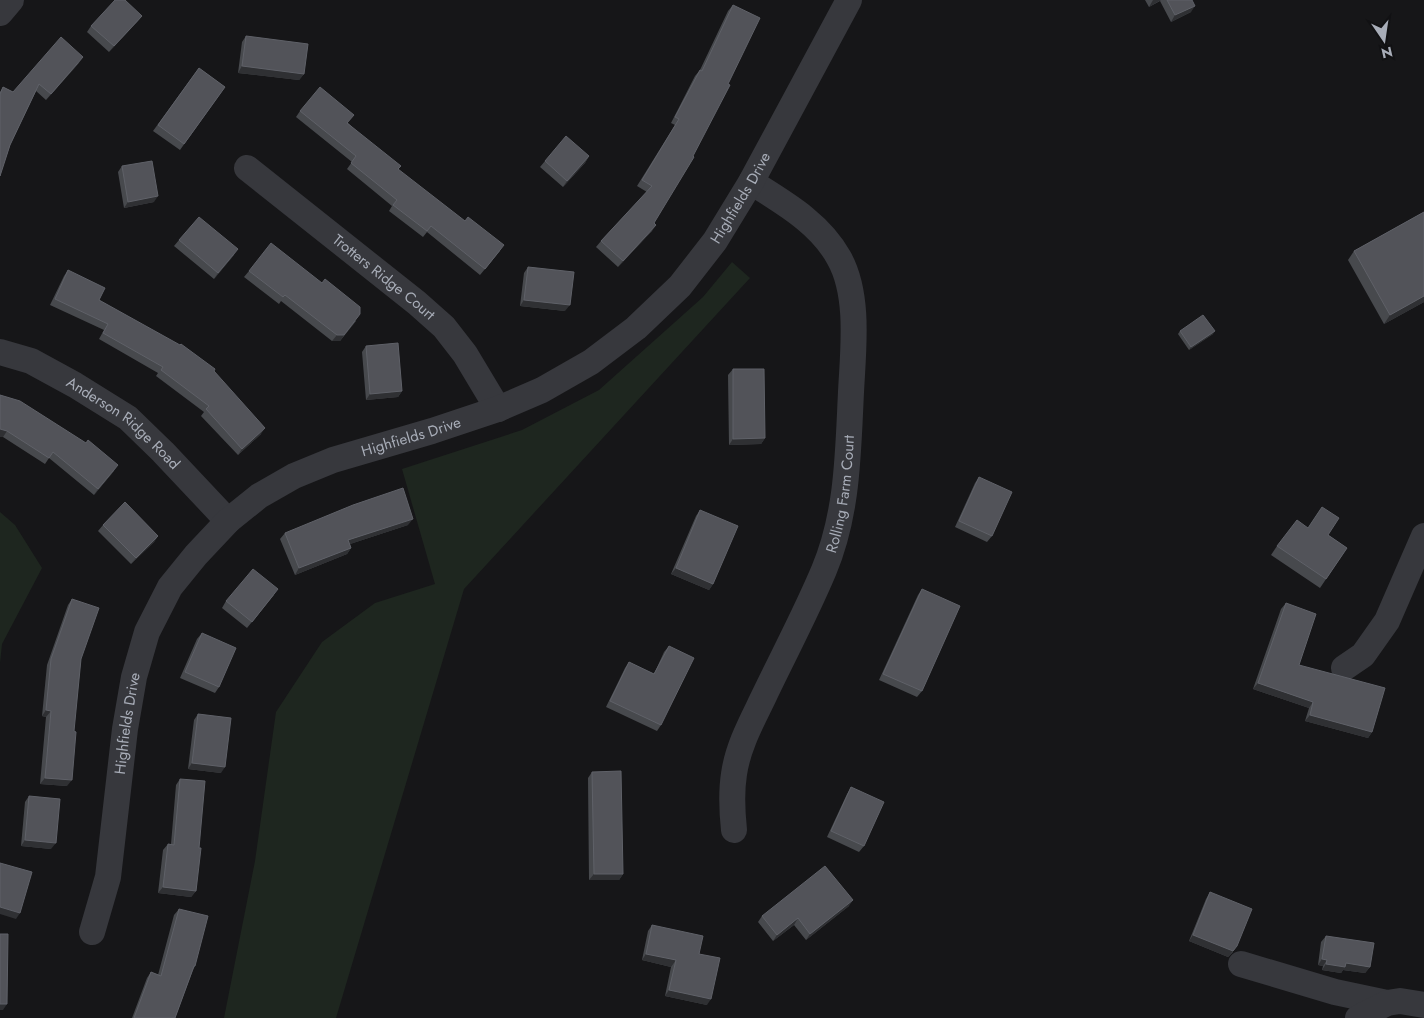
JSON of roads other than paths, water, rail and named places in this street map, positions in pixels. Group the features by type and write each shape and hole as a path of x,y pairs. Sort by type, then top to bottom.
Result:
{"street":[{"path":"0,13 11,0"},
{"name":"Highfields Drive","path":"92,932 108,877 125,729 134,677 147,632 170,587 196,554 228,521 259,496 294,476 333,460 432,431 498,409 542,390 591,362 636,328 680,286 715,241 752,182 849,0"},
{"name":"Trotters Ridge Court","path":"246,168 417,303 444,327 465,354 498,409"},
{"name":"Rolling Farm Court","path":"734,830 732,799 734,772 744,739 824,569 840,521 846,476 854,319 849,284 840,258 823,236 803,216 752,182"},
{"name":"Anderson Ridge Road","path":"0,352 31,361 75,384 128,418 228,521"},
{"path":"1344,668 1363,655 1387,622 1424,536"},
{"path":"1241,964 1335,992 1387,1003"},
{"path":"1358,1018 1387,1003 1400,1001 1424,1005"}]}
